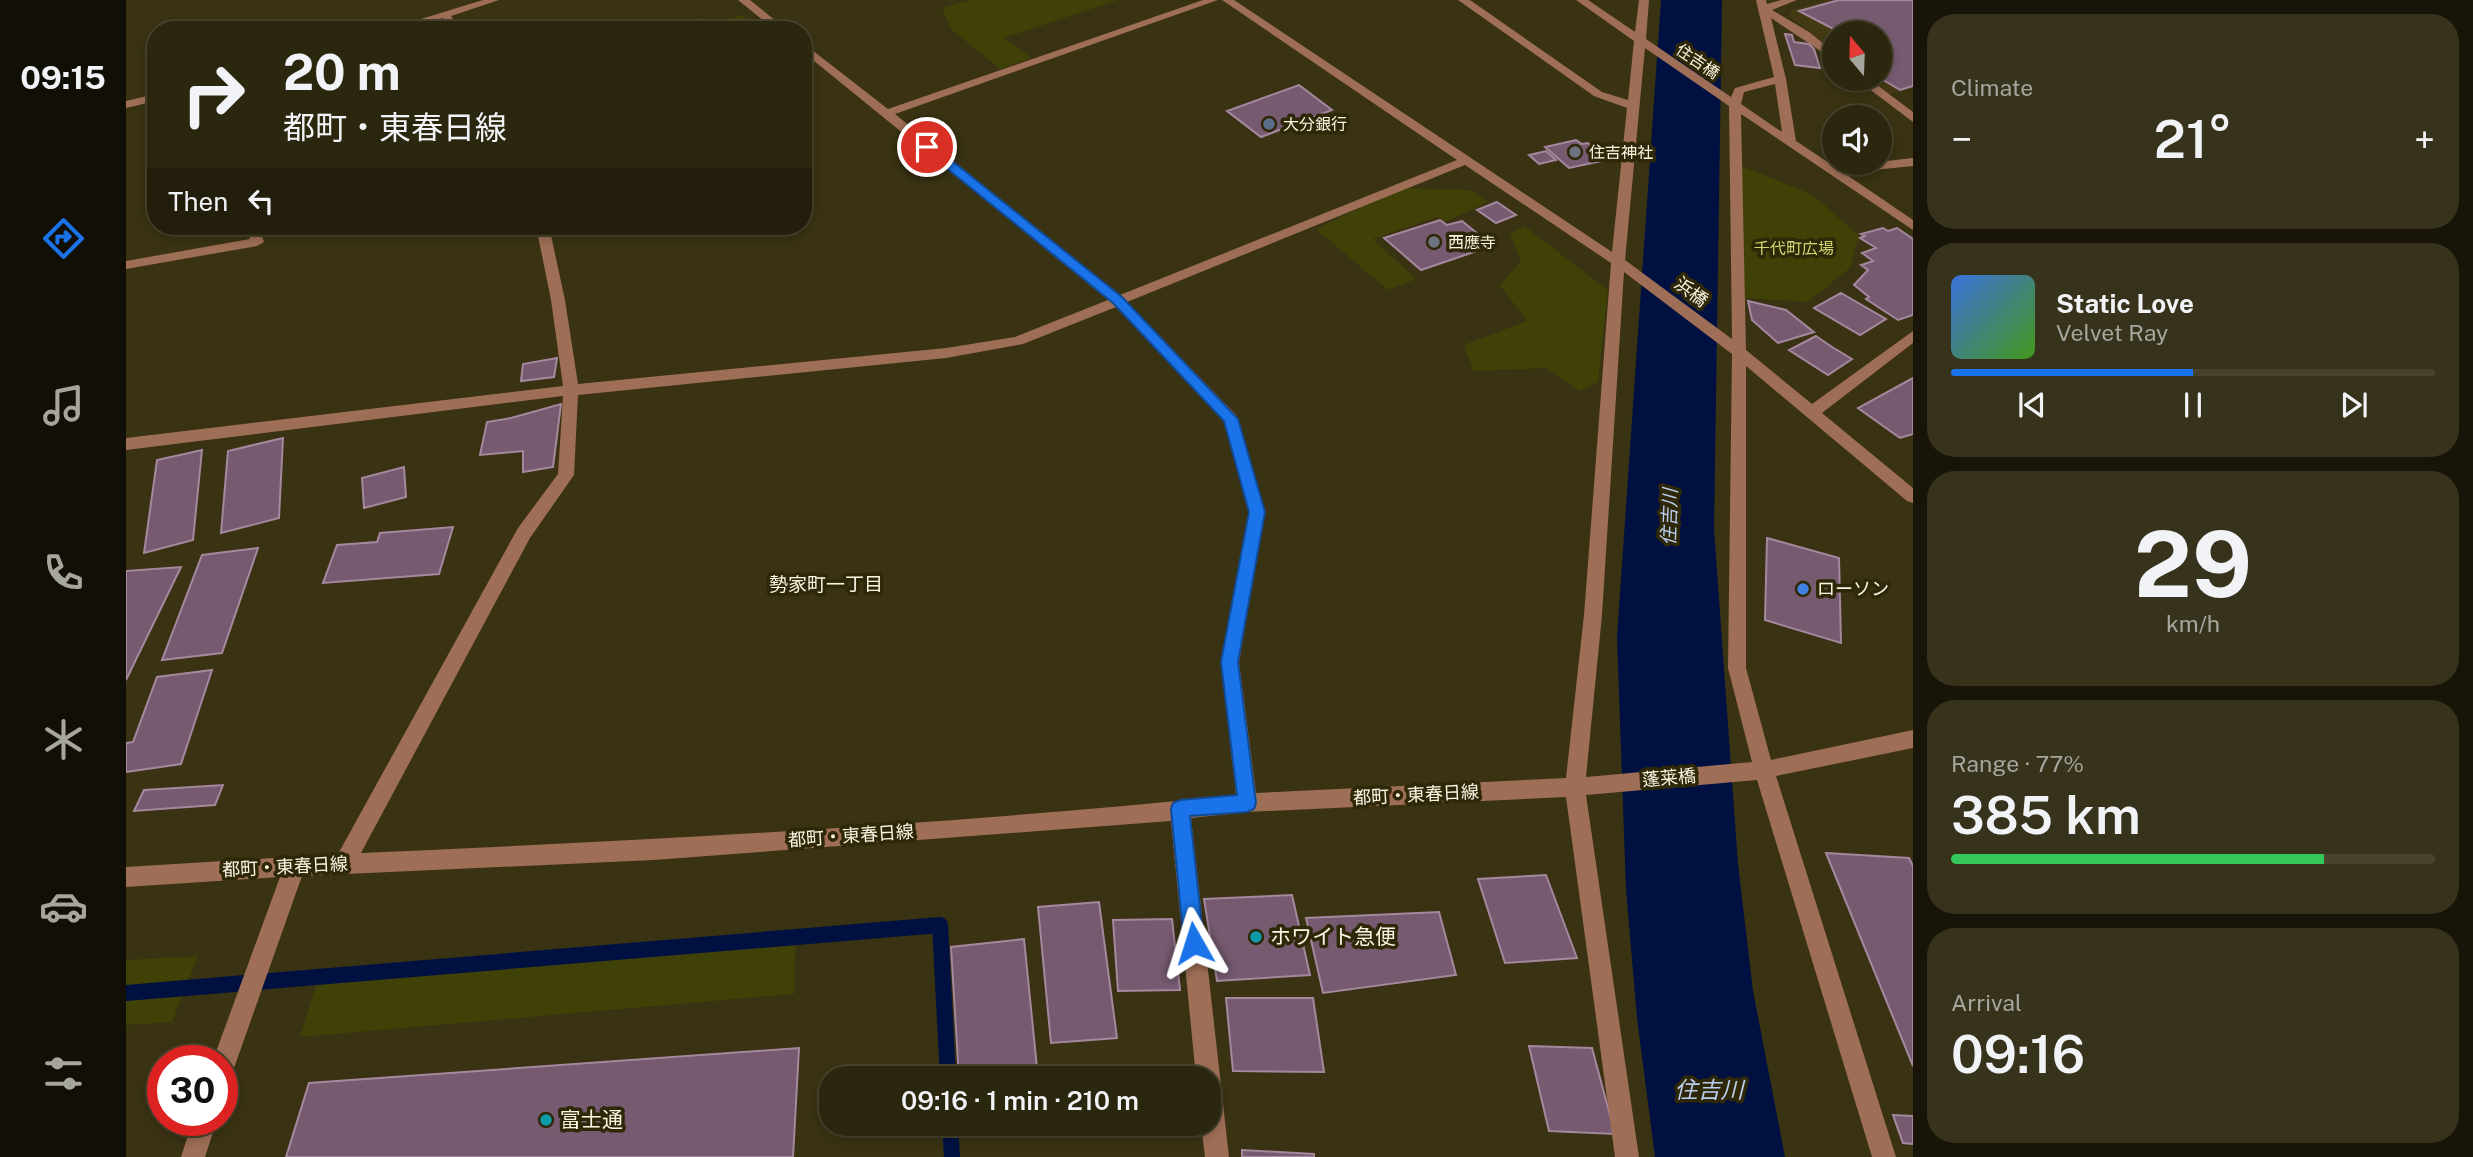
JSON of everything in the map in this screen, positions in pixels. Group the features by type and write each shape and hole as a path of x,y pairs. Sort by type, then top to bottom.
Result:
{"street":[{"path":"421,21 494,0"},
{"path":"743,0 770,21"},
{"path":"888,113 1213,0"},
{"name":"浜橋","path":"1227,0 1623,265 1735,349 1913,497"},
{"path":"1463,0 1598,94 1633,106"},
{"name":"住吉橋","path":"1581,0 1822,164"},
{"path":"1627,1157 1575,787 1593,615 1623,265 1633,106 1645,44 1644,0"},
{"path":"1762,4 1792,0"},
{"path":"1762,4 1822,47"},
{"path":"1762,4 1780,79 1790,143"},
{"path":"445,14 450,21"},
{"path":"812,54 1117,300 1231,419 1257,512 1230,662 1247,803"},
{"path":"1780,79 1739,90 1731,103 1737,668 1764,770 1884,1157"},
{"path":"1878,91 1913,118"},
{"path":"126,105 147,99"},
{"path":"126,444 570,390 946,353 1018,341 1467,160"},
{"path":"1892,164 1913,162"},
{"name":"住吉橋","path":"1839,175 1913,226"},
{"path":"126,265 257,242 255,235"},
{"path":"344,864 524,533 566,475 570,390 558,300 544,235"},
{"path":"1811,413 1913,336"},
{"path":"1764,770 1913,739"},
{"name":"蓬莱橋","path":"1575,787 1764,770"},
{"name":"都町・東春日線","path":"126,877 295,866 654,850 1125,816 1247,803 1575,787"},
{"path":"1180,809 1207,1066"},
{"path":"230,1045 295,866"},
{"path":"192,1157 199,1136"},
{"path":"1215,1136 1217,1157"}],"shaded area":[{"path":"1826,0 1913,0 1913,88 1888,94 1884,91 1892,91 1892,21 1822,21 1822,42 1789,16 1792,10"}],"green space":[{"path":"970,0 1118,0 1004,38 1031,58 1000,69 951,29 942,8"},
{"path":"742,15 751,21 720,21"},
{"name":"千代町広場","path":"1739,165 1813,195 1859,236 1850,268 1808,302 1745,298"},
{"path":"1401,188 1470,190 1488,202 1445,222 1436,217 1373,239 1416,279 1388,290 1316,229"},
{"path":"1524,226 1608,290 1598,382 1580,391 1546,368 1474,371 1464,345 1527,321 1500,285 1521,261 1510,233"},
{"path":"796,936 794,994 300,1037 319,976"},
{"path":"198,956 172,1022 126,1025 126,960"}],"water":[{"name":"住吉川","path":"1661,0 1722,0 1714,529 1738,864 1753,991 1785,1157 1655,1157 1637,1018 1626,889 1617,637"}],"building":[{"path":"1839,0 1913,0 1913,86 1900,90 1892,85 1892,21 1822,23 1799,11"},
{"path":"1785,34 1792,35 1794,42 1809,44 1814,49 1820,68 1795,65"},
{"name":"大分銀行","path":"1299,85 1332,110 1261,137 1227,111"},
{"path":"1576,140 1582,144 1588,143 1601,154 1595,155 1602,161 1569,168 1545,147"},
{"path":"1546,151 1556,160 1539,164 1529,155"},
{"path":"1497,202 1516,215 1496,223 1477,210"},
{"path":"1440,220 1447,225 1462,221 1483,238 1468,244 1477,251 1421,270 1384,238"},
{"path":"1883,228 1888,231 1897,228 1913,239 1913,315 1898,320 1866,299 1869,297 1854,285 1868,270 1861,265 1873,261 1862,253 1876,248 1860,238 1865,236 1861,234"},
{"path":"1841,293 1886,319 1860,335 1814,308"},
{"path":"1748,301 1786,310 1814,332 1778,343 1752,320"},
{"path":"1816,336 1852,359 1828,375 1789,350"},
{"path":"557,358 554,377 521,381 523,364"},
{"path":"1913,378 1913,434 1900,438 1858,408"},
{"path":"561,404 553,467 523,472 523,451 480,455 487,422"},
{"path":"283,438 279,518 221,533 228,451"},
{"path":"202,450 193,540 144,553 157,460"},
{"path":"404,467 406,497 364,508 362,478"},
{"path":"453,527 439,574 323,583 337,545 377,542 380,533"},
{"name":"ローソン","path":"1767,538 1839,558 1841,643 1765,620"},
{"path":"258,548 222,653 162,660 202,555"},
{"path":"181,567 126,680 126,571"},
{"path":"212,670 181,764 126,772 126,743 133,742 157,677"},
{"path":"223,785 215,805 134,811 144,790"},
{"path":"1826,853 1909,858 1913,866 1913,1066"},
{"path":"1546,875 1577,958 1505,963 1478,879"},
{"name":"ホワイト急便","path":"1292,895 1310,975 1217,981 1204,899"},
{"path":"1099,902 1117,1038 1051,1043 1038,907"},
{"path":"1439,912 1456,975 1323,993 1306,918"},
{"path":"1172,919 1180,990 1118,991 1113,920"},
{"path":"1024,939 1037,1066 958,1066 951,947"},
{"path":"1226,998 1313,998 1324,1072 1233,1071"},
{"path":"1529,1046 1592,1048 1615,1134 1549,1131"},
{"name":"富士通","path":"799,1048 793,1157 286,1157 309,1083"},
{"path":"1893,1115 1913,1116 1913,1144 1903,1143"},
{"path":"1242,1150 1314,1154 1314,1157 1242,1157"}],"waterway":[{"path":"126,993 940,925 947,1066"},
{"path":"951,1136 952,1157"}],"place":[{"name":"大分銀行","path":"1269,124"},
{"name":"住吉神社","path":"1575,152"},
{"name":"西應寺","path":"1434,242"},
{"name":"ローソン","path":"1803,589"},
{"name":"ホワイト急便","path":"1256,937"},
{"name":"富士通","path":"546,1120"}],"district":[{"name":"勢家町一丁目","path":"826,584"}],"route":[{"path":"927,147 1117,300 1231,419 1257,512 1230,662 1247,803 1180,809 1194,943"}]}
